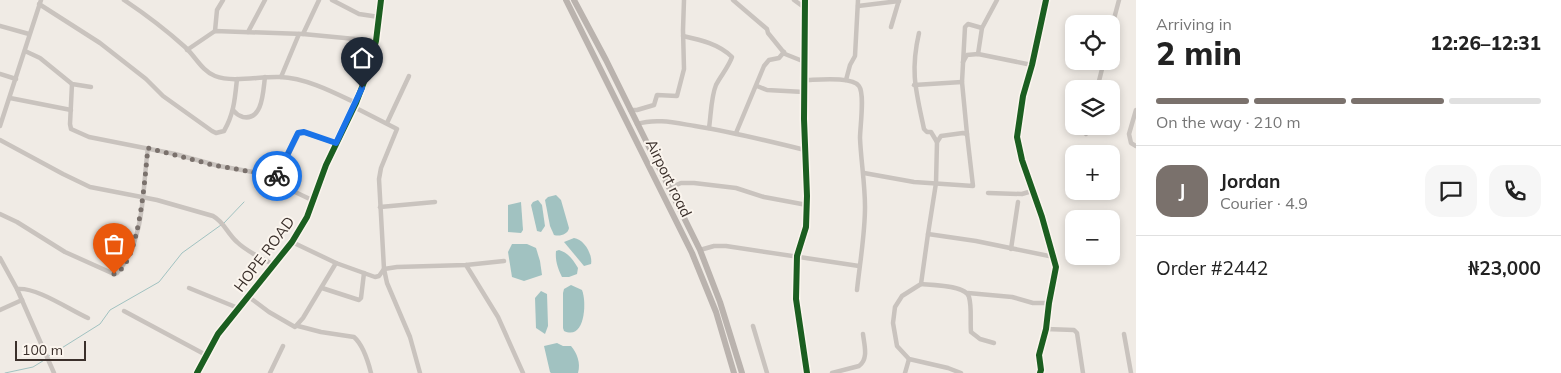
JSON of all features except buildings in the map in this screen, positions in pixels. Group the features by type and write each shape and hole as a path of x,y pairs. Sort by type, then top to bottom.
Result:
{"main road":[{"name":"HOPE ROAD","path":"197,373 218,334 292,242 308,217 336,143 355,105 367,74 376,41 381,0"},
{"name":"Airport road","path":"566,0 692,253 716,312 734,373"},
{"name":"Airport road","path":"576,0 700,250 720,302 742,373"}],"street":[{"path":"124,0 172,36 202,67 214,75 237,79 281,77 322,87 397,129 379,179 384,269 387,283 410,337 420,373"},
{"path":"215,31 217,10 223,0"},
{"path":"248,32 265,0"},
{"path":"281,77 319,0"},
{"path":"332,0 359,14 379,17"},
{"path":"630,110 638,110 654,105 657,95 676,96 684,69 684,0"},
{"path":"734,0 767,28 768,33 784,52 805,62"},
{"path":"794,0 805,8"},
{"path":"806,0 804,92 807,205 806,227 797,256 796,299 807,373"},
{"path":"846,80 850,65 855,56 858,3 899,0 891,27"},
{"path":"978,54 982,28 997,0"},
{"path":"1040,373 1039,355 1046,330 1056,267 1042,217 1019,151 1017,137 1023,96 1032,65 1046,0"},
{"path":"1115,15 1119,0"},
{"path":"0,126 40,2 100,43 146,79 163,96 212,131 220,133 224,131 234,111 237,79"},
{"path":"864,173 914,182 974,186 966,134 962,63 965,27 968,24 982,28"},
{"path":"0,26 29,34"},
{"path":"187,50 215,31 301,34 376,41"},
{"path":"919,33 914,66 914,85 924,129 926,132 930,132 937,142"},
{"path":"683,36 709,42 732,57 729,67 716,86 710,128"},
{"path":"25,51 40,58 72,84 91,87"},
{"path":"736,133 757,86 759,77 769,60 779,58 784,52"},
{"path":"962,63 967,55 978,54 1032,65"},
{"path":"0,74 16,79"},
{"path":"387,123 409,76"},
{"path":"234,111 238,116 246,118 253,117 256,114 265,77"},
{"path":"804,80 846,80 856,82 860,86 862,94 860,138 865,207 864,237 857,290"},
{"path":"914,85 962,82"},
{"path":"72,84 71,130 77,133 89,138 148,148 213,165 253,172 314,201"},
{"path":"757,86 767,90 804,92"},
{"path":"10,98 71,110"},
{"path":"1136,110 1129,134 1131,143 1136,146"},
{"path":"637,124 645,121 666,121 736,133 805,150"},
{"path":"275,182 298,133 304,132 336,143"},
{"path":"921,284 936,183 937,142 941,136 957,133 966,134"},
{"path":"0,140 90,187 184,206 213,216 221,220 234,240 240,245 274,265"},
{"path":"0,214 17,222 65,252 114,274 118,273 137,234 141,216 148,148"},
{"path":"669,188 681,183 694,182 736,188 764,198 807,205"},
{"path":"988,193 1022,194 1032,192"},
{"path":"380,207 434,202"},
{"path":"1011,249 1018,202"},
{"path":"928,234 976,241 1054,257"},
{"path":"292,242 336,264 387,283"},
{"path":"700,250 714,246 859,266"},
{"path":"0,258 22,300 54,373"},
{"path":"375,277 379,276 384,269 397,267 466,265 504,261"},
{"path":"298,326 336,264"},
{"path":"466,265 498,316 524,373"},
{"path":"322,288 359,300 364,273"},
{"path":"960,373 948,368 909,359 897,346 893,323 895,307 902,296 921,284 958,288 968,293 1012,296 1033,303 1049,303"},
{"path":"16,289 25,288 36,291 88,318"},
{"path":"189,288 238,308"},
{"path":"968,293 970,299 971,332 980,339 994,343"},
{"path":"249,296 269,312 292,326 354,337 358,340 371,373"},
{"path":"0,310 22,300"},
{"path":"124,311 206,355"},
{"path":"753,326 768,373"},
{"path":"1046,330 1074,330 1083,373"},
{"path":"833,373 863,364 865,357 863,334"},
{"path":"1124,334 1131,373"},
{"path":"270,373 283,346"},
{"path":"905,373 909,359"}],"water":[{"path":"556,195 561,200 569,228 559,236 554,235 550,226 545,200"},
{"path":"538,200 542,205 545,226 541,232 537,231 531,205"},
{"path":"521,202 523,230 521,233 508,232 508,205"},
{"path":"574,238 581,241 587,248 591,256 591,264 584,266 564,242"},
{"path":"512,244 527,244 536,248 542,275 524,281 512,277 508,252"},
{"path":"559,250 568,255 578,268 577,274 562,277 556,258 556,251"},
{"path":"571,285 582,290 584,311 580,326 571,333 564,331 563,328 563,293 564,289"},
{"path":"541,291 547,294 548,326 545,334 536,328 535,298"},
{"path":"557,343 563,346 571,346 579,362 578,373 550,372 544,346"}],"waterway":[{"path":"224,223 244,202"},
{"path":"49,356 100,324 110,310 159,282 182,253 221,225"},
{"path":"5,373 33,367 46,359"}],"cycle path":[{"path":"197,373 218,334 292,242 307,217 326,165 356,103 367,74 376,41 381,0"},
{"path":"805,0 804,119 807,196 806,227 797,256 796,299 807,373"},
{"path":"1040,373 1039,355 1046,329 1056,267 1042,217 1022,160 1017,137 1023,96 1032,65 1046,0"}],"way so far":[{"path":"114,274 118,273 122,268 137,234 141,216 148,148 213,165 253,172 275,182 277,176"}],"route":[{"path":"277,176 298,133 304,132 336,143 362,88"}]}
